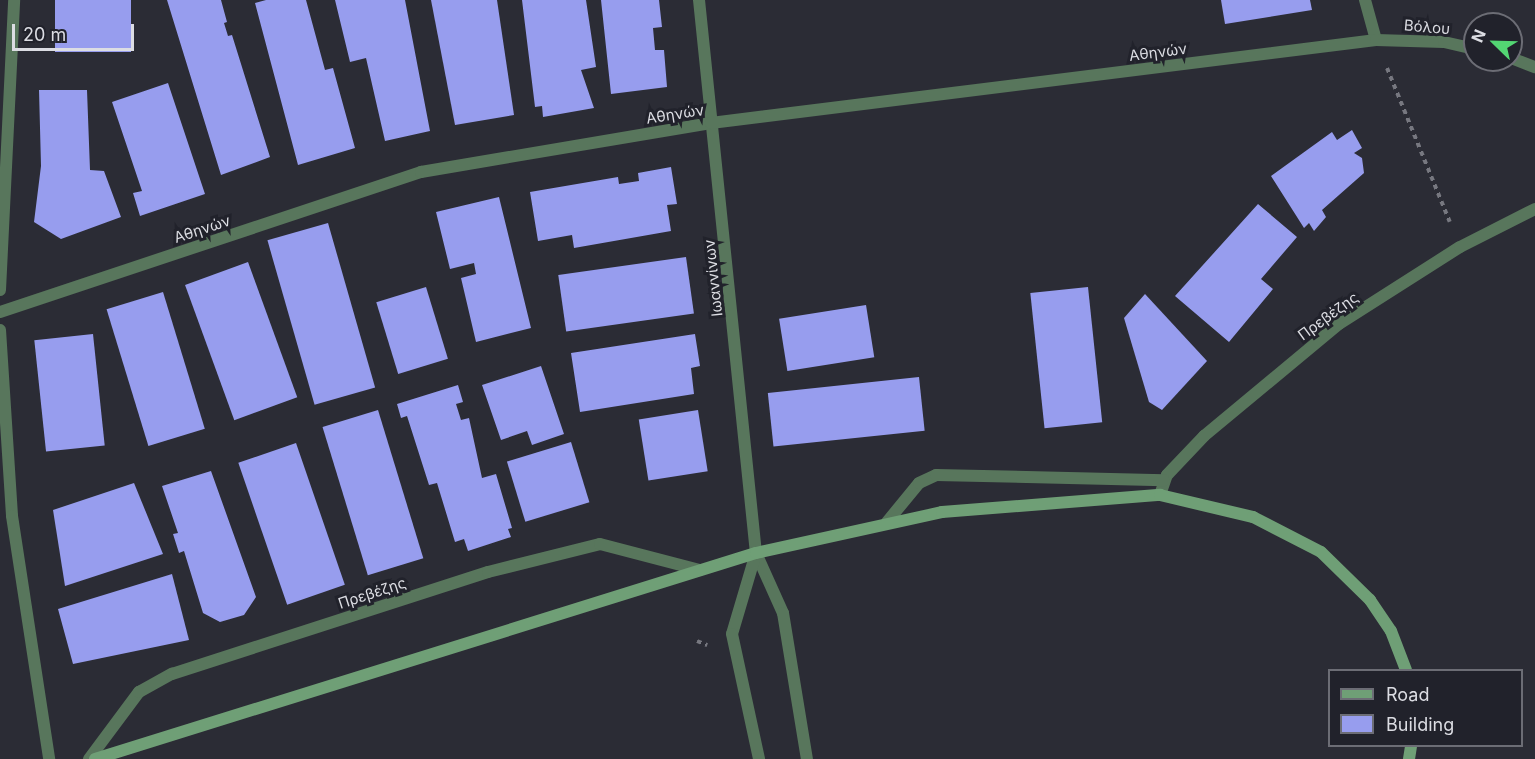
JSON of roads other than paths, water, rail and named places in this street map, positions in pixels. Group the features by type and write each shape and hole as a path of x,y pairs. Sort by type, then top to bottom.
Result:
{"street":[{"path":"0,290 14,0"},
{"name":"Ιωαννίνων","path":"699,0 756,553"},
{"path":"1365,0 1376,40"},
{"name":"Βόλου","path":"1376,40 1414,39 1463,47"},
{"name":"Αθηνών","path":"0,312 421,172 711,123 1376,40"},
{"name":"Πρεβέζης","path":"1160,495 1164,480 1204,436 1339,324 1460,248 1535,209"},
{"path":"0,330 12,516 49,759"},
{"path":"886,522 919,483 936,475 1164,480"},
{"path":"95,759 756,553 886,522 942,512 1160,495 1252,517 1321,552 1370,600 1391,631 1406,669"},
{"name":"Πρεβέζης","path":"89,759 139,692 172,674 466,579 586,544 639,551 700,570"},
{"path":"756,553 732,634 759,759"},
{"path":"756,553 783,612 807,759"}]}
